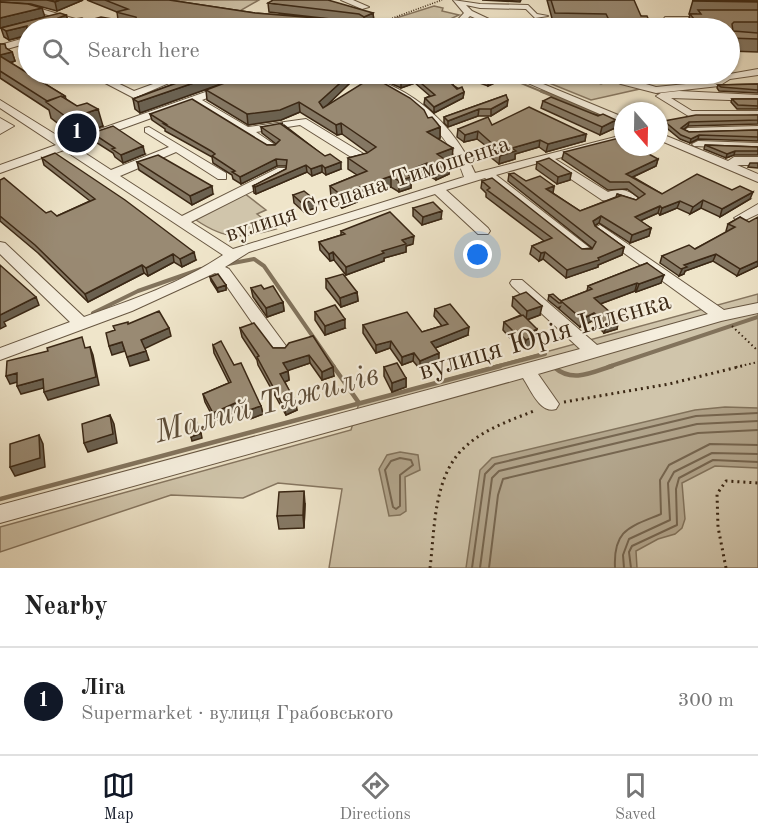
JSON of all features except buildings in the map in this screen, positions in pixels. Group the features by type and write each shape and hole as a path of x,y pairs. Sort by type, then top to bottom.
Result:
{"street":[{"path":"345,0 365,7"},
{"path":"458,1 480,6 527,3 535,16 544,16"},
{"path":"458,1 469,13 481,18"},
{"path":"0,6 31,8 71,18"},
{"path":"464,18 469,13"},
{"path":"58,18 65,16"},
{"path":"0,48 18,43"},
{"path":"740,75 758,72"},
{"path":"113,84 134,95 162,84"},
{"path":"0,170 65,144 238,84"},
{"path":"380,84 400,91 423,108 468,166 471,179"},
{"path":"536,84 614,117"},
{"path":"632,84 656,90 713,84"},
{"path":"758,98 679,94 661,96 690,114 758,114"},
{"path":"195,100 272,147"},
{"path":"0,103 231,254"},
{"path":"0,121 8,126 0,131"},
{"path":"246,131 302,121 363,159"},
{"path":"688,131 758,129"},
{"path":"149,130 222,176"},
{"path":"444,134 457,131"},
{"path":"585,134 602,143"},
{"name":"вулиця Степана Тимошенка","path":"0,354 82,324 203,274 231,254 436,189 614,140"},
{"path":"668,140 758,178"},
{"path":"698,144 758,146"},
{"path":"111,174 177,148"},
{"path":"547,157 607,197 620,192 635,201"},
{"path":"734,161 758,161"},
{"path":"182,221 282,171"},
{"path":"487,174 585,251"},
{"path":"436,189 483,231"},
{"path":"741,218 758,208"},
{"path":"600,229 721,316"},
{"path":"0,246 82,324"},
{"path":"213,267 224,272 280,350"},
{"path":"517,283 595,353"},
{"name":"вулиця Юрія Іллєнка","path":"0,514 595,353 721,316 758,308"},
{"path":"527,371 550,404"}],"path":[{"path":"393,18 442,0"},
{"path":"739,332 758,351"},
{"path":"430,568 444,477 454,458 478,436 550,404 669,384 758,362"},
{"path":"726,568 717,527 717,494 726,481 758,483"}],"shaded area":[{"path":"159,0 259,0 238,12"},
{"path":"434,6 443,8 442,11 459,15 452,18 396,18"},
{"path":"552,84 633,84 644,88 591,100"},
{"path":"244,193 266,210 257,214 276,229 234,236 217,232 196,220 196,218"},
{"path":"758,294 758,568 329,568 342,489 278,483 243,498 171,495 0,552 0,527 351,430 359,403"}],"water":[{"path":"725,407 758,408 758,468 715,466 682,483 685,519 682,528 675,534 658,539 636,551 637,568 466,568 480,470 492,458 695,410"},
{"path":"400,452 418,455 420,470 405,477 406,511 400,515 389,516 379,469 387,455"}],"waterway":[{"path":"523,84 545,93"},
{"path":"541,91 604,117"},
{"path":"228,264 254,259 264,266 334,367"},
{"path":"93,313 138,291 201,269"},
{"name":"Малий Тяжилів","path":"608,367 758,317"},
{"name":"Малий Тяжилів","path":"495,367 545,354"},
{"path":"333,366 359,403"},
{"name":"Малий Тяжилів","path":"0,499 500,366"},
{"name":"Малий Тяжилів","path":"554,367 561,372 575,376 612,366"}],"place":[{"name":"Ліга","path":"77,133"}]}
